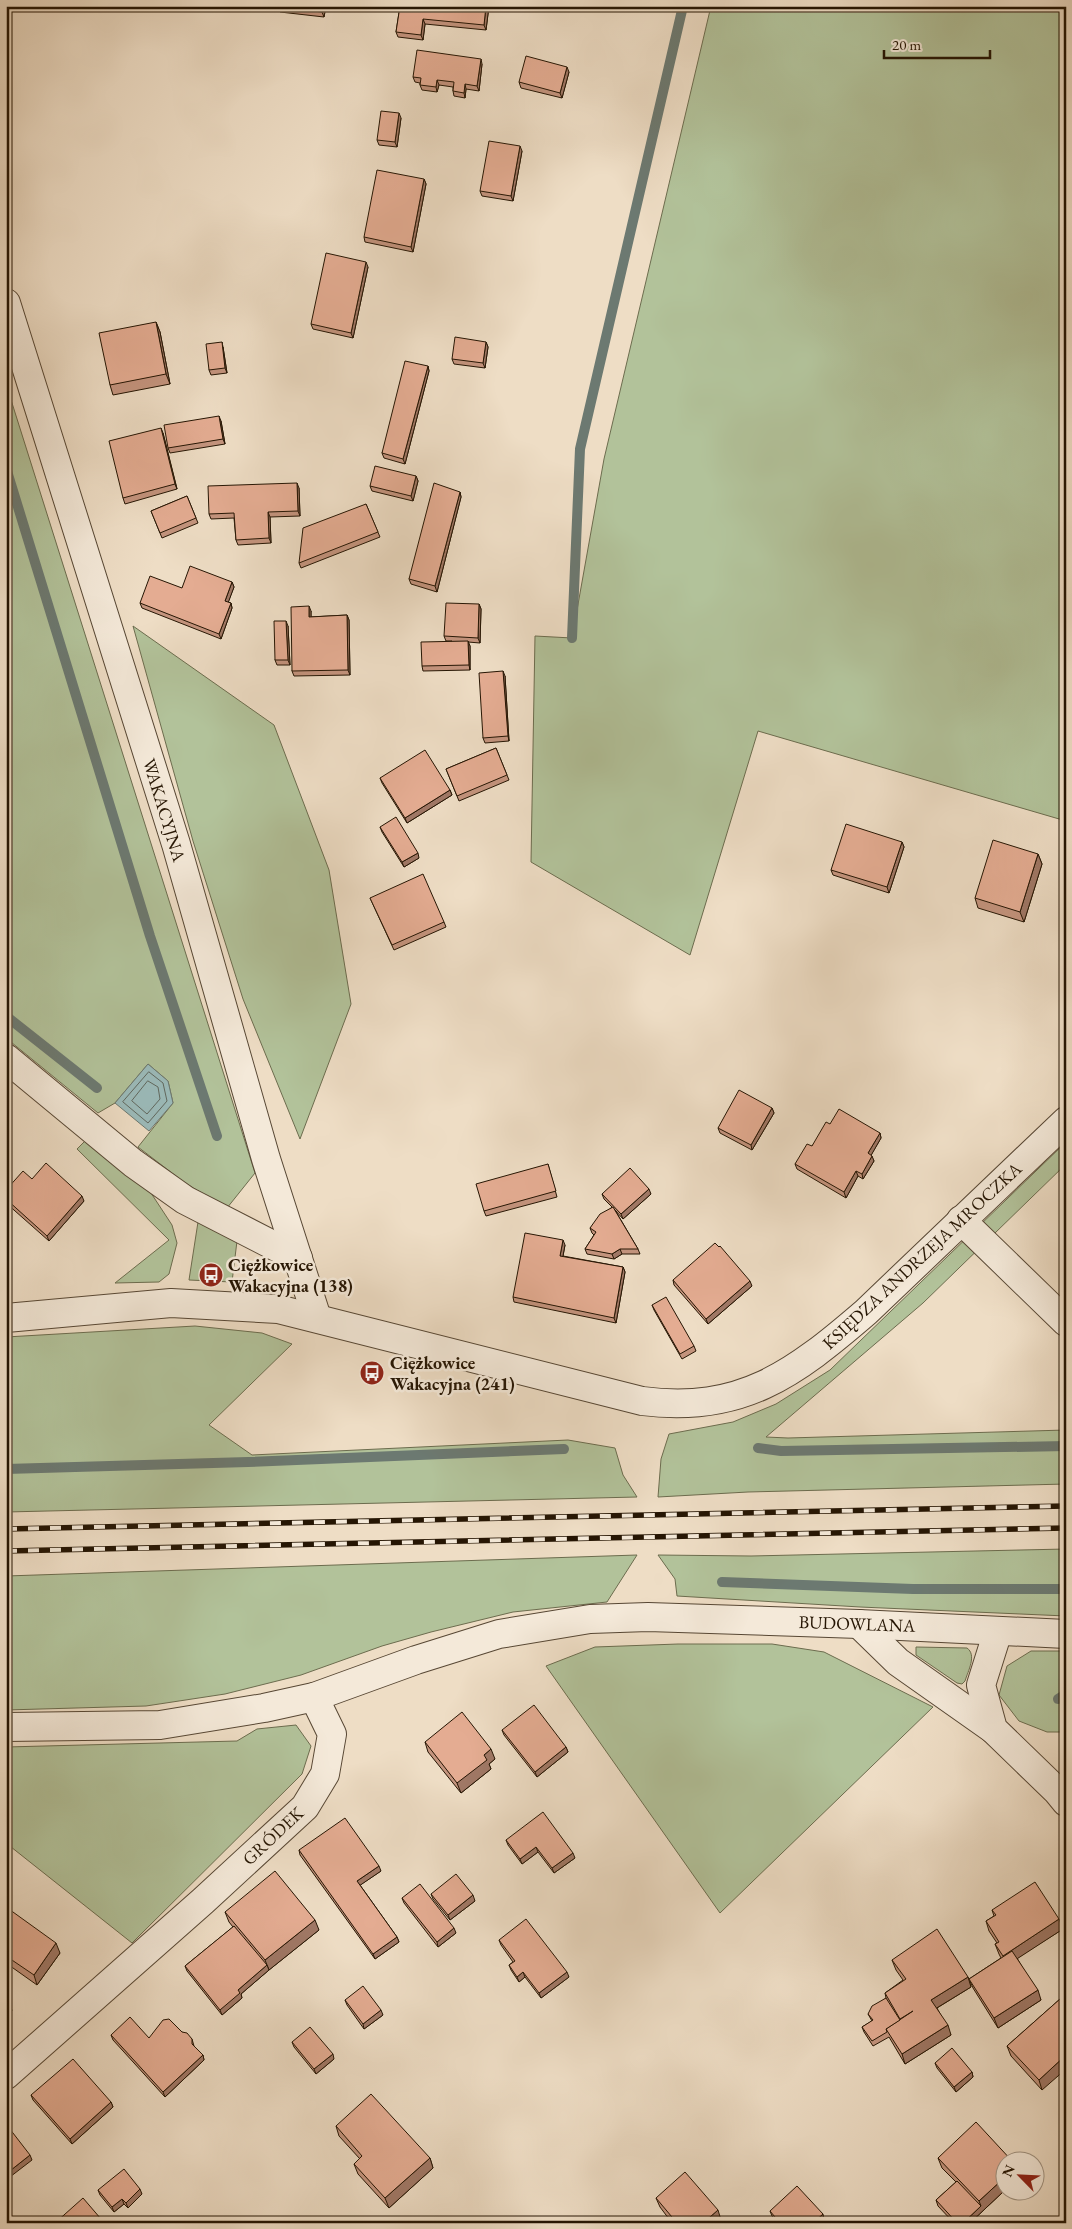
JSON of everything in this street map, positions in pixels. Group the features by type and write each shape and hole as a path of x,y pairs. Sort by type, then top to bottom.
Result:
{"street":[{"name":"WAKACYJNA","path":"6,303 176,844 266,1159 317,1318"},
{"path":"6,1058 133,1163 185,1200 298,1258"},
{"name":"KSIĘDZA ANDRZEJA MROCZKA","path":"6,1318 171,1303 278,1309 642,1401 665,1404 696,1404 726,1399 764,1385 798,1367 866,1312 1066,1122"},
{"path":"961,1220 1066,1322"},
{"name":"BUDOWLANA","path":"314,1698 416,1660 499,1634 590,1619 648,1617 859,1624 1066,1634"},
{"path":"859,1624 898,1662 993,1729 1066,1802"},
{"path":"993,1729 981,1685 998,1631"},
{"path":"6,1727 160,1724 314,1698"},
{"name":"GRÓDEK","path":"6,2075 203,1901 305,1807 325,1774 332,1734 314,1698"}],"green space":[{"path":"711,6 1066,6 1066,821 758,731 690,955 531,862 535,636 572,638 604,459"},
{"path":"6,384 255,1173 227,1208 185,1183 138,1147 173,1103 168,1081 148,1064 115,1103 98,1113 6,1038"},
{"path":"133,626 274,725 329,870 351,1004 300,1139 243,999 193,841"},
{"path":"86,1140 149,1190 172,1225 177,1243 169,1274 159,1282 115,1283 169,1240 77,1149"},
{"path":"1066,1142 1066,1164 923,1303 766,1437 788,1438 1066,1430 1066,1484 748,1492 658,1497 661,1459 669,1434 733,1422 776,1404 830,1370"},
{"path":"198,1222 237,1241 232,1282 189,1280"},
{"path":"195,1326 262,1333 292,1344 209,1425 252,1455 568,1440 615,1448 623,1475 637,1497 6,1512 6,1337"},
{"path":"1066,1549 1066,1616 860,1607 677,1596 675,1579 658,1555 751,1556"},
{"path":"637,1555 607,1602 513,1612 431,1632 382,1646 301,1675 225,1694 146,1706 6,1710 6,1576"},
{"path":"678,1644 772,1644 824,1652 933,1707 720,1913 546,1666 595,1647"},
{"path":"916,1647 967,1648 972,1659 965,1681 962,1684 957,1683 916,1655"},
{"path":"1031,1651 1066,1651 1066,1732 1047,1732 1019,1721 999,1695 1007,1666"},
{"path":"296,1725 311,1746 302,1774 132,1943 6,1843 6,1747 237,1741 257,1729"}],"water":[{"path":"148,1064 168,1081 173,1103 149,1131 115,1103"}],"building":[{"path":"279,6 323,6 322,12"},
{"path":"400,6 486,6 484,25 423,19 421,35 396,32"},
{"path":"417,50 481,59 477,86 465,84 464,93 453,91 454,82 437,80 436,87 420,85 421,78 413,77"},
{"path":"526,56 567,67 560,93 519,82"},
{"path":"381,111 399,113 395,142 377,140"},
{"path":"489,141 520,146 511,196 480,191"},
{"path":"377,170 424,179 411,247 364,237"},
{"path":"326,253 366,262 351,333 311,324"},
{"path":"156,322 166,374 110,385 99,333"},
{"path":"455,337 486,342 483,363 452,359"},
{"path":"222,342 225,368 209,370 206,344"},
{"path":"405,361 428,366 403,459 382,453"},
{"path":"219,416 223,439 168,448 164,425"},
{"path":"161,428 175,484 123,498 109,441"},
{"path":"375,466 416,476 411,496 370,486"},
{"path":"297,483 298,511 268,512 269,538 236,540 234,513 209,514 208,486"},
{"path":"434,483 460,492 435,586 409,579"},
{"path":"187,496 196,518 160,533 151,511"},
{"path":"366,504 378,532 299,563 303,528"},
{"path":"190,566 232,582 225,601 231,603 219,634 140,603 150,576 182,588"},
{"path":"446,603 479,604 478,638 444,636"},
{"path":"309,606 309,617 347,615 348,670 292,671 291,607"},
{"path":"274,621 286,621 288,660 275,660"},
{"path":"468,641 469,665 422,666 421,642"},
{"path":"503,671 508,736 483,738 479,673"},
{"path":"496,748 507,775 457,796 446,769"},
{"path":"425,750 450,790 405,818 380,778"},
{"path":"396,817 418,853 402,862 380,827"},
{"path":"846,824 902,842 887,887 831,870"},
{"path":"993,840 1038,854 1020,912 975,898"},
{"path":"423,874 444,922 392,945 370,898"},
{"path":"739,1090 772,1108 751,1145 718,1128"},
{"path":"839,1109 880,1133 868,1153 872,1156 862,1174 856,1171 844,1192 795,1164 807,1144 812,1146 826,1122 830,1124"},
{"path":"46,1163 82,1196 47,1236 6,1199 6,1190 23,1171 32,1179"},
{"path":"548,1164 556,1191 484,1211 476,1184"},
{"path":"630,1168 649,1189 621,1214 602,1194"},
{"path":"613,1207 638,1249 620,1249 612,1254 585,1249 596,1232 590,1228 600,1214"},
{"path":"525,1233 563,1240 560,1256 623,1267 614,1318 513,1297"},
{"path":"715,1243 720,1246 750,1281 706,1319 673,1280"},
{"path":"666,1297 694,1346 680,1354 652,1305"},
{"path":"534,1705 566,1747 535,1772 502,1730"},
{"path":"462,1712 491,1749 484,1755 487,1760 457,1783 425,1742"},
{"path":"543,1812 573,1853 552,1868 536,1847 520,1859 506,1840"},
{"path":"345,1818 379,1866 357,1881 397,1937 373,1954 299,1850"},
{"path":"275,1871 315,1920 265,1960 225,1912"},
{"path":"456,1874 473,1895 448,1915 431,1894"},
{"path":"1035,1882 1059,1919 1003,1956 995,1944 999,1942 986,1921 996,1915 992,1910"},
{"path":"420,1884 454,1928 437,1942 402,1898"},
{"path":"6,1907 56,1943 34,1975 6,1956"},
{"path":"526,1919 567,1972 539,1993 523,1972 517,1977 509,1965 515,1961 499,1940"},
{"path":"234,1926 267,1965 238,1990 240,1993 220,2010 185,1966"},
{"path":"937,1929 968,1977 931,2000 948,2025 902,2054 886,2029 913,2011 900,2019 885,1993 906,1979 892,1960"},
{"path":"1012,1951 1038,1990 994,2018 969,1979"},
{"path":"363,1986 381,2010 363,2024 345,2000"},
{"path":"886,1998 900,2020 886,2029 887,2032 872,2041 862,2027 873,2020 868,2014 872,2006"},
{"path":"1060,1999 1066,2006 1066,2055 1039,2080 1007,2046"},
{"path":"6,2002 11,2006 6,2010"},
{"path":"130,2017 149,2038 163,2020 169,2019 182,2032 187,2033 192,2039 192,2044 203,2055 163,2092 111,2035"},
{"path":"310,2027 333,2054 314,2069 292,2042"},
{"path":"952,2048 972,2072 954,2087 935,2063"},
{"path":"73,2059 111,2102 70,2139 31,2095"},
{"path":"371,2094 430,2158 385,2198 354,2164 362,2156 336,2126"},
{"path":"976,2122 1004,2152 994,2152 994,2187 979,2201 938,2158"},
{"path":"6,2124 30,2155 6,2174"},
{"path":"124,2169 140,2189 126,2203 122,2199 112,2207 98,2190"},
{"path":"685,2172 718,2210 703,2223 677,2223 656,2198"},
{"path":"957,2181 981,2206 963,2223 957,2223 936,2200"},
{"path":"797,2186 823,2214 813,2223 780,2223 770,2211"},
{"path":"83,2198 101,2219 96,2223 55,2223"}],"waterway":[{"path":"572,638 580,449 683,6"},
{"path":"6,468 150,936 217,1136"},
{"path":"6,1016 97,1088"},
{"path":"758,1448 781,1451 1066,1446"},
{"path":"6,1469 248,1462 564,1449"},
{"path":"722,1582 913,1589 1066,1589"},
{"path":"1058,1699 1066,1694"}],"railway":[{"path":"6,1529 1066,1506"},
{"path":"6,1551 1066,1528"}],"place":[{"name":"Ciężkowice Wakacyjna (138)","path":"211,1275"},
{"name":"Ciężkowice Wakacyjna (241)","path":"372,1373"}]}
